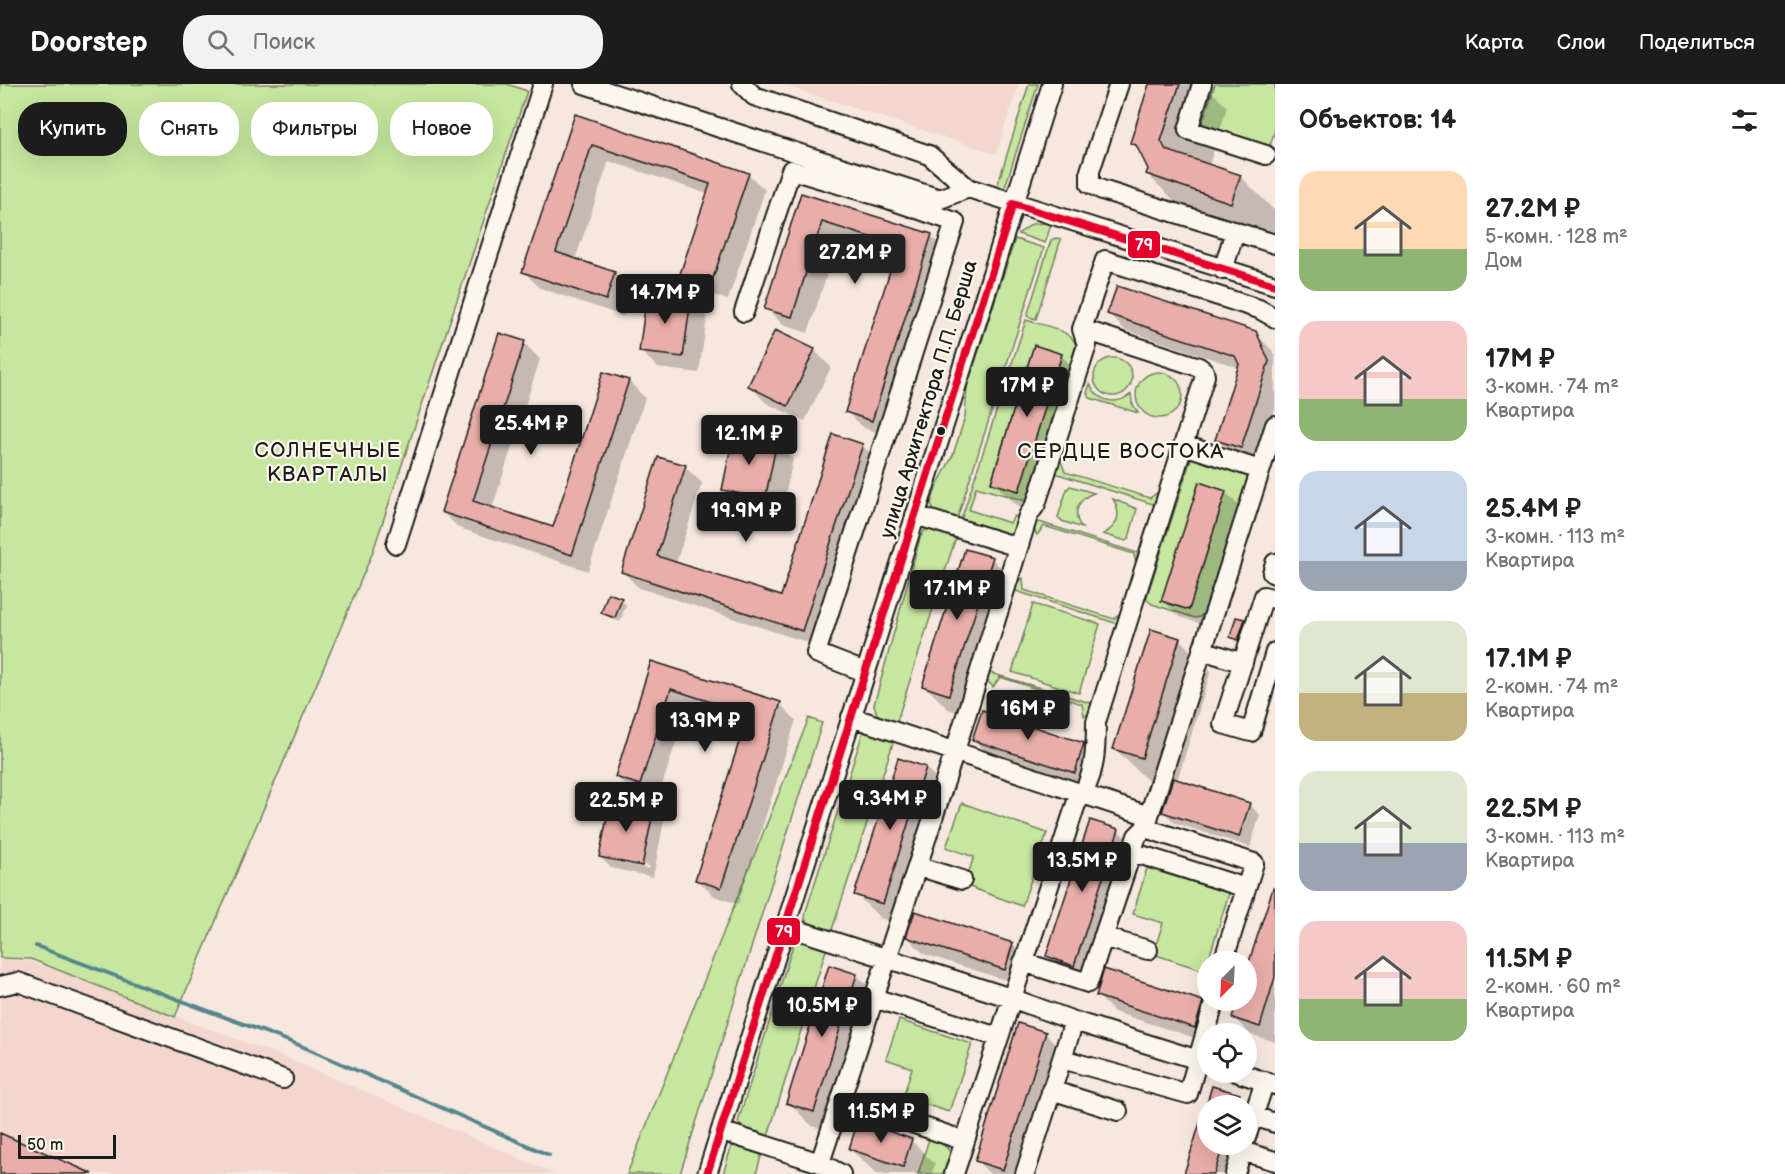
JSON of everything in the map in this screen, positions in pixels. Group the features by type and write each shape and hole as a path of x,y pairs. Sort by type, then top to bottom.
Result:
{"street":[{"path":"396,544 543,84"},
{"path":"584,84 890,191 955,222 816,653 865,672"},
{"path":"742,84 754,96 928,155 968,188 1275,285"},
{"name":"улица Архитектора П.П. Берша","path":"707,1174 1052,84"},
{"path":"1119,84 1090,171 1090,184 1102,190 1275,244"},
{"path":"1202,84 1188,130 1266,155"},
{"path":"744,312 791,170 940,199 968,188"},
{"path":"1223,270 1235,231"},
{"path":"820,1163 955,751 1028,516 1036,504 1087,345 1082,329 1105,260 1259,309 1273,319"},
{"path":"955,1174 1076,804 1084,794 1095,759 1096,722 1204,382 1204,371 1199,367 1082,329"},
{"path":"1023,962 1088,983 1137,836 1147,822 1275,425"},
{"path":"1184,445 1260,470"},
{"path":"915,515 1018,547"},
{"path":"1275,563 1272,573 1275,574"},
{"path":"1275,599 1264,596 1223,724 1251,732 1275,652"},
{"path":"1202,650 1243,663"},
{"path":"851,717 1084,794 1147,822 1254,863 1226,951"},
{"path":"1132,852 1246,888"},
{"path":"917,866 962,880"},
{"path":"785,926 888,957 1074,1021 1197,1060"},
{"path":"1103,937 1148,950"},
{"path":"0,986 18,982 283,1078"},
{"path":"874,998 998,1037"},
{"path":"1024,1174 1074,1021"},
{"path":"1062,1059 1188,1094 1197,1075"},
{"path":"1257,1108 1270,1083"},
{"path":"1051,1090 1118,1111"},
{"path":"841,1098 965,1141"},
{"path":"1257,1117 1275,1123"},
{"path":"721,1131 820,1163 841,1174"},
{"path":"1257,1151 1275,1161"},
{"path":"1235,1174 1241,1155"}],"shaded area":[{"path":"779,84 1019,84 996,154"},
{"path":"0,959 30,961 297,1062 556,1174 0,1174"}],"green space":[{"path":"0,84 507,84 527,91 372,554 175,1017 31,959 0,958"},
{"path":"1029,84 1038,84 1005,187 1001,192 995,193"},
{"path":"1215,84 1275,84 1275,130 1269,149 1201,126"},
{"path":"1032,224 1051,225 1045,243 1018,234"},
{"path":"1015,239 1044,248 956,522 934,512 931,503 953,455 965,417 967,387"},
{"path":"1061,239 1036,319 1027,316 1051,240"},
{"path":"1026,320 1062,331 1076,345 1026,501 976,487 969,510 1010,523 1014,516 1021,517 1014,534 1009,535 961,520","holes":["1034,346 1062,354 1018,491 991,482"]},
{"path":"1113,358 1120,359 1126,364 1131,370 1131,384 1126,390 1120,395 1113,396 1106,395 1100,390 1095,384 1094,377 1095,370 1100,364 1106,359"},
{"path":"1159,372 1175,379 1182,395 1175,411 1159,418 1143,411 1136,395 1143,379"},
{"path":"1090,384 1098,395 1108,400 1119,400 1131,394 1132,403 1138,413 1090,398 1087,393"},
{"path":"1192,456 1249,474 1207,609 1200,617 1195,618 1152,604 1147,600","holes":["1199,483 1226,491 1189,609"]},
{"path":"1061,461 1065,472 1150,498 1159,491 1161,494 1159,506 1052,472 1057,463"},
{"path":"1070,486 1094,493 1088,495 1078,507 1077,517 1082,528 1062,521 1058,517"},
{"path":"1113,499 1137,509 1129,538 1126,541 1103,534 1112,528 1117,520 1118,515"},
{"path":"1036,521 1144,555 1136,564 1134,554 1044,526 1037,535 1034,529"},
{"path":"932,527 957,534 895,727 877,714 874,705 920,538 924,531"},
{"path":"1023,578 1024,590 1114,619 1123,610 1121,625 1013,590 1017,582"},
{"path":"1033,604 1100,624 1079,693 1012,672"},
{"path":"987,672 1097,705 1092,713 1084,716 1082,704 1000,677 993,687 986,679"},
{"path":"809,718 822,723 680,1174 627,1174"},
{"path":"869,728 895,737 831,933 811,925 805,919 806,911 863,732"},
{"path":"962,803 1047,833 1022,906 964,885 974,857 946,847"},
{"path":"1147,868 1229,893 1211,951 1197,951 1197,968 1153,954 1163,923 1133,914"},
{"path":"799,938 827,947 767,1139 746,1133 738,1122 794,942"},
{"path":"899,1020 972,1044 949,1112 903,1097 912,1068 886,1059"},
{"path":"929,1139 943,1145 949,1151 949,1160 944,1174 918,1174"},
{"path":"739,1144 762,1153 756,1174 723,1174 731,1148"}],"building":[{"path":"1149,84 1180,84 1161,141 1166,150 1241,175 1231,203 1146,174 1148,169 1136,145 1130,143"},
{"path":"575,114 749,173 711,284 680,274 710,184 592,145 556,252 615,272 606,300 522,272"},
{"path":"801,193 932,234 872,421 845,412 898,246 822,222 792,317 764,309"},
{"path":"1117,286 1256,331 1269,361 1241,448 1215,440 1239,364 1235,356 1107,314"},
{"path":"647,293 691,299 683,357 639,352"},
{"path":"775,330 815,349 788,406 748,386"},
{"path":"499,333 525,341 473,501 553,527 603,372 629,380 572,555 441,512"},
{"path":"1034,345 1062,354 1019,491 991,483"},
{"path":"734,432 777,441 765,499 722,490"},
{"path":"833,434 863,444 802,631 621,572 658,457 686,465 657,556 781,596"},
{"path":"1199,482 1226,491 1189,610 1161,601"},
{"path":"965,549 993,557 949,695 922,686"},
{"path":"608,593 622,598 615,618 601,613"},
{"path":"1236,617 1245,619 1238,640 1230,637"},
{"path":"1151,629 1180,638 1142,758 1113,749"},
{"path":"651,661 781,702 721,888 695,880 748,714 671,689 640,785 615,777"},
{"path":"982,710 1084,743 1075,773 972,740"},
{"path":"898,758 926,767 883,904 854,895"},
{"path":"1173,778 1250,803 1239,837 1162,812"},
{"path":"611,799 654,808 642,866 599,857"},
{"path":"1090,820 1119,829 1074,966 1046,956"},
{"path":"1273,888 1275,888 1275,977 1260,1027 1257,1026 1257,1023 1248,1023 1232,1018 1234,1011 1257,1011 1257,951 1253,951"},
{"path":"915,911 1013,943 1005,970 906,937"},
{"path":"829,965 857,974 814,1112 786,1103"},
{"path":"1104,969 1197,999 1197,1011 1200,1011 1195,1028 1096,996"},
{"path":"1018,1023 1046,1032 1003,1170 975,1161"},
{"path":"1212,1086 1240,1094 1240,1095 1209,1095"},
{"path":"858,1121 912,1139 903,1167 849,1149"},
{"path":"0,1133 93,1174 0,1174"},
{"path":"1197,1133 1197,1155 1220,1155 1214,1174 1184,1174"}],"waterway":[{"path":"36,946 299,1045 549,1155"}],"transit line":[{"name":"79","path":"1013,204 1275,285"},
{"name":"79","path":"707,1174 1013,204"}],"district":[{"name":"СЕРДЦЕ ВОСТОКА","path":"1121,451"},
{"name":"СОЛНЕЧНЫЕ КВАРТАЛЫ","path":"328,462"}]}
